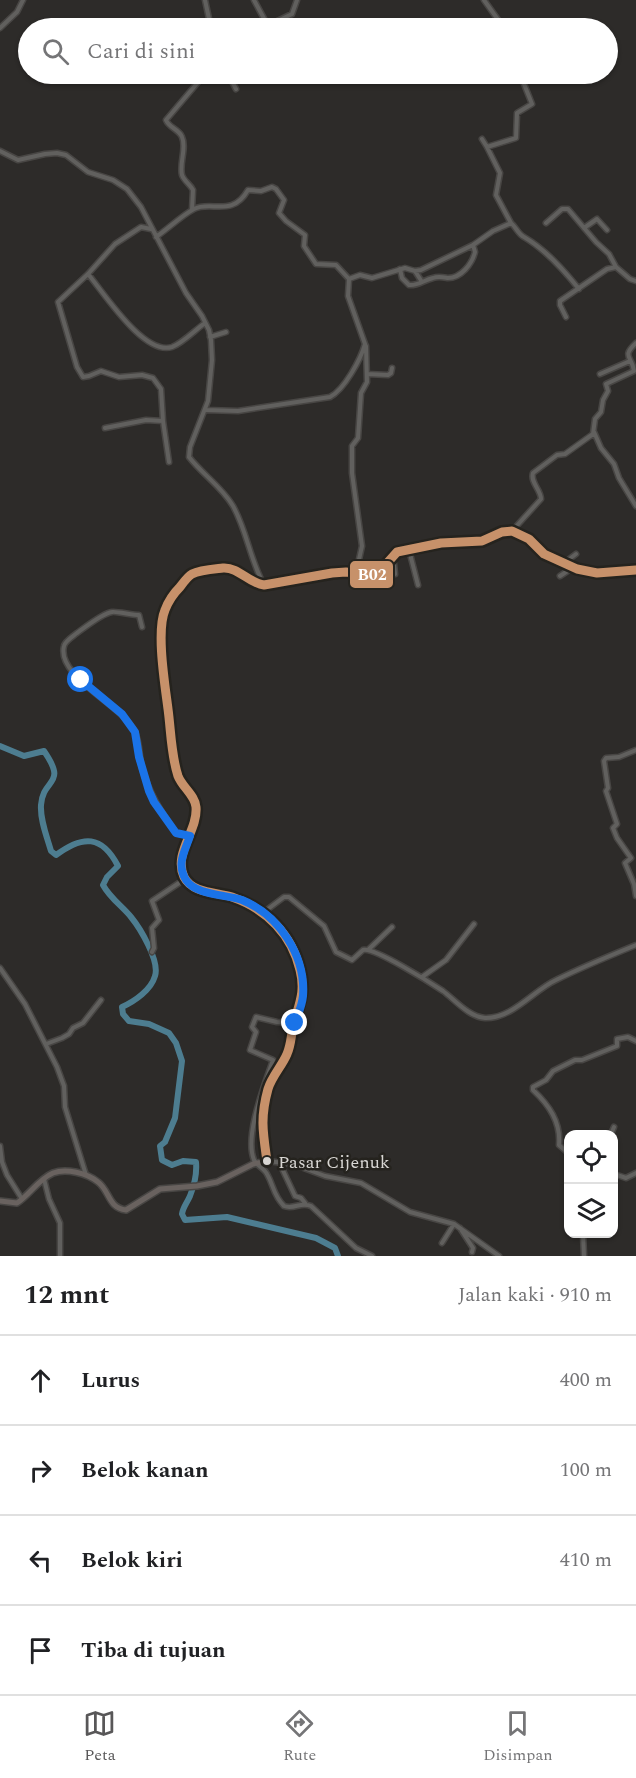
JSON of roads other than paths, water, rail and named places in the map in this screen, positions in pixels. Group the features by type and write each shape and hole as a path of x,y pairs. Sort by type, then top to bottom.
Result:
{"main road":[{"path":"0,1201 14,1204 22,1200 44,1179 60,1171 76,1172 99,1183 111,1203 123,1210 160,1189 190,1187 224,1180 255,1163 267,1161 262,1133 265,1102 276,1070 287,1055 290,1022 303,998 300,968 289,942 273,920 264,912 243,901 196,889 186,879 181,862 190,836 196,805 179,779 175,764 164,677 163,616 177,590 191,574 225,568 233,569 255,584 264,585 342,572 377,573 384,568 393,554 451,542 482,541 502,532 512,531 530,539 544,554 573,567 597,573 636,570"}],"street":[{"path":"0,28 17,12 23,0"},
{"path":"205,0 209,18"},
{"path":"254,0 262,18"},
{"path":"284,18 292,14 297,0"},
{"path":"484,0 497,18"},
{"path":"192,211 193,190 182,172 182,137 166,120 197,84"},
{"path":"233,84 236,89"},
{"path":"487,147 516,138 517,113 532,104 524,84"},
{"path":"482,139 499,171 496,195 511,223 521,235 562,268 579,289"},
{"path":"0,151 18,160 45,154 66,155 88,172 112,180 130,192 141,207 186,293 205,323 210,337 212,360 210,390 206,410 190,447 189,457 232,504 249,546 253,565 264,585"},
{"path":"156,237 200,207 224,207 242,199 248,190 261,191 272,187 284,200 279,213 306,236 304,246 316,264 336,265 349,279 348,296 365,344 368,374 367,383 361,393 358,438 352,446 352,473 362,546 356,574"},
{"path":"546,223 566,208 609,254 616,267 630,279 636,281"},
{"path":"584,228 597,219 607,230"},
{"path":"349,279 357,275 366,278 376,277 407,268 415,271 421,270 473,245 493,231 511,223"},
{"path":"152,230 144,226 115,244 58,304 79,372 84,377 101,371 119,377 142,375 153,378 161,389 169,462"},
{"path":"400,269 402,278 413,286 430,278 452,277 467,268 474,256 473,245"},
{"path":"566,317 559,302 607,268 616,267"},
{"path":"415,271 422,282"},
{"path":"88,274 136,332 155,346 168,348 175,346 205,323"},
{"path":"210,337 226,332"},
{"path":"636,343 627,355 635,369 633,373 606,384 608,391 603,400 601,412 595,419 594,432 601,448 614,464 619,478 636,506"},
{"path":"206,410 238,411 330,397 338,391 359,361 365,344"},
{"path":"600,374 630,361"},
{"path":"368,374 388,375 392,368"},
{"path":"105,428 146,420 163,421"},
{"path":"512,531 541,499 532,478 533,472 557,455 565,454 594,432"},
{"path":"409,550 418,585"},
{"path":"393,554 395,574"},
{"path":"564,564 576,554"},
{"path":"560,576 573,567"},
{"path":"142,627 139,615 109,612 66,642 63,648 66,662 81,680 117,709 129,723 136,735 142,767 154,802 176,833 190,836"},
{"path":"636,750 619,757 606,758 604,761 608,788 606,792 617,824 613,828 631,858 625,863 634,884 636,896"},
{"path":"152,952 154,948 152,928 159,920 152,901 186,879"},
{"path":"264,912 288,896 324,926 336,952 352,960 363,950 369,949 392,927"},
{"path":"422,978 446,960 474,924"},
{"path":"369,949 422,978 467,1010 486,1018 519,1006 558,979 636,945"},
{"path":"0,968 25,1004 63,1081 65,1107 86,1176"},
{"path":"46,1044 62,1038 83,1023 101,1000"},
{"path":"290,1022 277,1022 256,1017 252,1027 256,1032 250,1050 273,1060 262,1089 252,1150 255,1163 267,1173 273,1191 284,1206 292,1208 306,1204"},
{"path":"564,1149 560,1145 558,1122 533,1087 546,1080 553,1071 575,1060 582,1060 617,1046 617,1040 628,1037 636,1041"},
{"path":"0,1146 2,1162 7,1175 22,1200"},
{"path":"267,1161 292,1164 325,1176 361,1183 410,1212 454,1224 498,1256"},
{"path":"279,1162 295,1196 311,1206 362,1254 371,1256"},
{"path":"618,1175 626,1178 636,1173"},
{"path":"0,1174 7,1175"},
{"path":"44,1179 60,1223 60,1256"},
{"path":"442,1243 454,1224"},
{"path":"460,1228 473,1248 472,1252"},
{"path":"583,1238 584,1256"}],"waterway":[{"path":"0,746 24,756 44,751 51,762 54,776 43,796 41,805 44,828 51,851 56,855 75,844 91,841 105,848 118,866 107,877 103,885 139,929 152,954 156,970 150,986 137,998 122,1007 123,1014 129,1021 149,1024 169,1033 176,1043 182,1061 175,1118 165,1142 160,1146 162,1160 172,1165 183,1161 196,1162 194,1184 182,1214 185,1220 227,1217 316,1238 335,1248 338,1256"}],"place":[{"name":"Pasar Cijenuk","path":"267,1161"}]}
